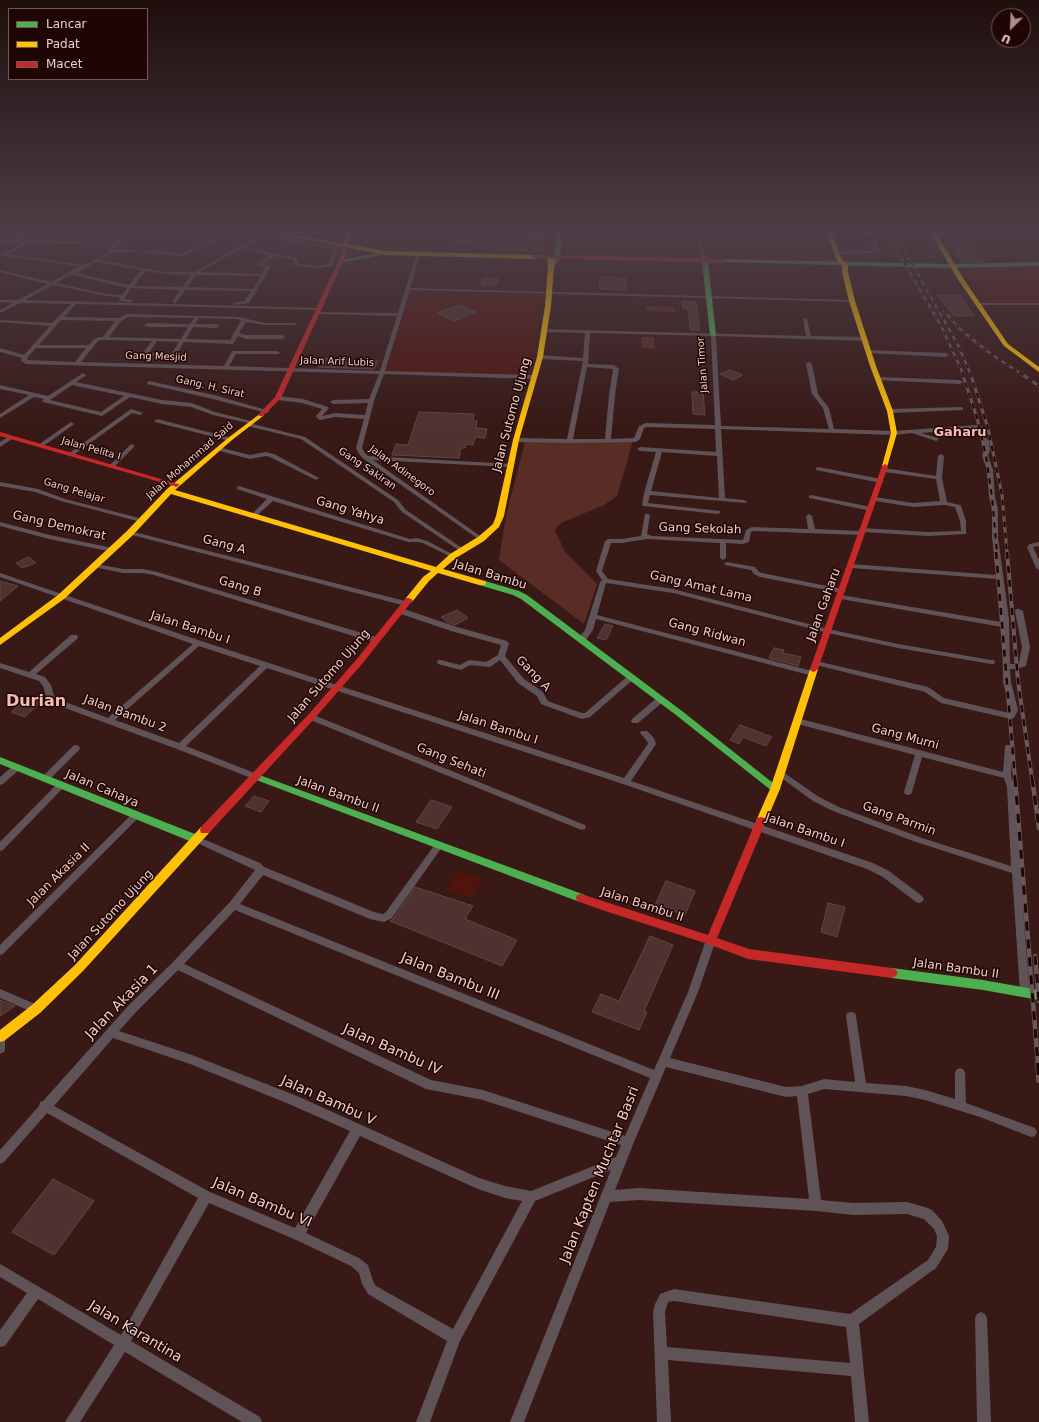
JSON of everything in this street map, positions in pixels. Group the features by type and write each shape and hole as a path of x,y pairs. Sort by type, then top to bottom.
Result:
{"main road":[{"name":"Jalan Mohammad Said","path":"0,642 61,597 113,550 173,488 230,439 267,410 278,398 324,296"},
{"name":"Jalan Sutomo Ujung","path":"0,1037 36,1009 84,962 254,776 337,688 435,570 453,556 481,539 496,525 500,516 516,440 540,357 549,296"},
{"name":"Jalan Gaharu","path":"711,940 778,780 816,663 842,594 862,531 884,470 894,432 890,411 851,296"},
{"path":"972,296 1006,345 1039,370"},
{"name":"Jalan Timor","path":"710,297 712,335"},
{"name":"Jalan Pelita I","path":"0,434 112,466 173,488"},
{"name":"Jalan Bambu","path":"173,488 253,516 516,593 585,635 632,677 661,700 778,780"},
{"name":"Jalan Cahaya","path":"0,760 135,816 196,839"},
{"name":"Jalan Bambu II","path":"254,776 609,908 711,940 748,954 983,985 1039,995"}],"street":[{"path":"0,312 27,296"},
{"path":"123,296 121,300 123,301 244,304 251,296"},
{"path":"174,302 178,296"},
{"path":"181,302 185,296"},
{"name":"Jalan Adinegoro","path":"405,296 382,373 371,401 359,448 361,453 366,458 481,539"},
{"path":"684,296 852,301"},
{"path":"0,301 191,306 399,315"},
{"path":"0,350 25,357 75,303"},
{"path":"977,304 1039,304"},
{"path":"187,316 191,306"},
{"path":"105,338 119,320 127,315 239,318 265,324 295,324"},
{"path":"155,340 145,354 174,355 197,316"},
{"path":"60,318 119,320"},
{"path":"806,319 809,338"},
{"path":"232,342 244,320"},
{"path":"0,321 53,325"},
{"path":"147,325 216,326"},
{"path":"544,330 809,338 864,338"},
{"path":"570,441 585,362 588,332"},
{"path":"237,334 246,337 282,337"},
{"name":"Jalan Timor","path":"712,335 722,500"},
{"path":"77,363 97,339 232,342"},
{"path":"226,368 236,347 232,342"},
{"path":"36,346 89,347"},
{"path":"234,352 277,353"},
{"path":"869,352 946,355"},
{"name":"Gang Mesjid","path":"25,357 24,361 26,362 292,370"},
{"path":"540,357 585,362 616,368 608,441"},
{"path":"809,364 815,394 826,408 832,431"},
{"name":"Jalan Arif Lubis","path":"292,370 382,373"},
{"path":"382,373 534,377"},
{"path":"83,375 45,401 102,414 129,395"},
{"path":"878,379 960,382"},
{"name":"Gang Sakiran","path":"71,382 162,402 192,405 213,413 303,438 396,501 404,511 462,550"},
{"name":"Gang. H. Sirat","path":"149,383 214,396 267,410"},
{"path":"0,387 48,398"},
{"path":"0,416 33,394"},
{"path":"278,398 303,401 326,408 319,416 320,418 335,415 367,417"},
{"path":"333,402 371,401"},
{"path":"890,411 961,409"},
{"path":"70,455 131,411 140,413"},
{"path":"157,422 230,439"},
{"path":"40,446 71,424"},
{"path":"516,440 636,440 642,427 646,425 718,430"},
{"path":"646,428 894,432 980,428 982,436 986,441 987,450 985,456 990,470 992,497 995,509 995,537 1008,666 1007,682 1014,710 1011,716 941,700 928,690 816,663"},
{"path":"909,431 936,439"},
{"path":"0,444 10,438"},
{"path":"112,466 132,446"},
{"path":"218,449 250,457 266,454 272,455 316,478"},
{"path":"640,449 719,454"},
{"path":"659,451 645,505 718,512"},
{"path":"874,499 913,505 944,503 938,478 941,456"},
{"path":"366,458 510,465"},
{"path":"818,469 880,481"},
{"path":"884,470 938,478"},
{"name":"Gang Pelajar","path":"0,484 36,490 63,500 141,520"},
{"name":"Gang Yahya","path":"240,488 410,541 417,540 425,542 453,556"},
{"path":"647,493 744,502"},
{"path":"811,497 871,509"},
{"path":"253,516 272,498"},
{"name":"Gang Sekolah","path":"647,515 644,535 647,537 747,541 748,531 752,528 928,534 964,533 959,508 955,505 944,503"},
{"path":"809,516 812,531"},
{"name":"Gang Demokrat","path":"0,524 49,537 113,550"},
{"name":"Gang A","path":"130,533 403,608 454,629 504,643 501,656 521,681 540,694 544,702 582,716 587,715 632,677"},
{"path":"585,635 594,616 603,582 606,581 599,571 608,541 622,541 647,537"},
{"path":"723,541 725,561 753,568 756,573 760,575 842,594 1005,625"},
{"path":"1039,544 1032,544 1030,547 1039,568"},
{"name":"Gang B","path":"96,566 123,571 143,571 155,573 376,640"},
{"path":"851,566 1000,577"},
{"name":"Jalan Bambu I","path":"0,576 198,643 626,782 758,827 880,870 920,899"},
{"name":"Gang Amat Lama","path":"606,581 673,590 828,631 898,646 991,662"},
{"path":"1008,666 1016,667 1023,664 1026,647 1019,611"},
{"name":"Gang Ridwan","path":"594,616 813,674"},
{"path":"30,674 74,637"},
{"path":"109,721 198,643"},
{"path":"441,662 461,668 469,662 487,665 501,656"},
{"path":"180,747 265,665"},
{"name":"Jalan Bambu 2","path":"0,666 30,674 42,679 45,682 50,697 54,700 254,776"},
{"path":"635,721 661,700"},
{"name":"Gang Sehati","path":"311,717 582,827"},
{"name":"Gang Murni","path":"797,721 1008,776"},
{"path":"626,782 652,744 652,740 644,733"},
{"path":"1009,747 1008,776 1011,787 1025,992"},
{"path":"45,779 76,748"},
{"path":"908,792 919,754"},
{"path":"0,782 18,767"},
{"name":"Gang Parmin","path":"778,780 832,807 919,840 1017,871"},
{"path":"0,848 61,785"},
{"name":"Jalan Akasia II","path":"0,951 135,816"},
{"path":"196,839 259,868 373,916 384,918 389,915 439,845"},
{"name":"Jalan Akasia 1","path":"0,1158 44,1106 133,1008 177,965 233,905 259,868"},
{"name":"Jalan Bambu III","path":"233,905 657,1076"},
{"name":"Jalan Kapten Muchtar Basri","path":"517,1422 628,1142 693,992 711,940"},
{"name":"Jalan Bambu IV","path":"177,965 430,1085 483,1095 628,1142"},
{"path":"0,993 36,1009"},
{"path":"851,1016 861,1086"},
{"name":"Jalan Bambu V","path":"110,1033 192,1060 292,1100 478,1183 505,1192 531,1197"},
{"path":"0,1037 0,1049"},
{"path":"663,1061 786,1092 802,1091 824,1084 906,1091 961,1106 1031,1132"},
{"path":"960,1073 961,1106"},
{"path":"802,1091 816,1205"},
{"name":"Jalan Bambu VI","path":"44,1106 206,1196 298,1235 355,1262 364,1269 368,1284 372,1290 455,1338"},
{"path":"298,1235 357,1130"},
{"path":"423,1422 455,1338 531,1197 620,1162"},
{"path":"606,1197 639,1194 816,1205 853,1209 907,1208 928,1214 938,1225 943,1236 942,1248 932,1264 852,1320 674,1295 664,1298 659,1312 664,1422"},
{"path":"72,1422 122,1343 206,1196"},
{"name":"Jalan Karantina","path":"0,1270 255,1422"},
{"path":"0,1341 36,1291"},
{"path":"981,1318 984,1422"},
{"path":"852,1320 862,1422"},
{"path":"661,1352 856,1370"}],"shaded area":[{"path":"408,296 543,296 529,376 386,371"},
{"path":"985,296 1039,296 1039,303 991,303"},
{"path":"646,306 674,307 675,312 647,311"},
{"path":"641,337 654,337 655,349 642,348"},
{"path":"633,441 617,496 604,505 561,523 555,530 565,552 597,584 584,624 499,560 506,515 525,442"},
{"path":"458,871 483,880 471,898 446,890"}],"building":[{"path":"938,296 961,296 974,316 954,316"},
{"path":"682,301 696,302 700,330 690,330 688,309 683,309"},
{"path":"459,305 476,312 454,321 437,313"},
{"path":"321,358 378,361 374,369 318,367"},
{"path":"730,370 743,375 733,380 720,374"},
{"path":"692,392 703,392 705,415 693,414"},
{"path":"419,412 474,414 473,421 477,421 476,428 487,429 485,438 475,437 473,445 466,444 465,448 461,448 459,458 392,455 396,444 408,445"},
{"path":"29,557 36,563 22,568 16,563"},
{"path":"0,581 18,586 0,601"},
{"path":"457,610 468,618 455,625 447,622 441,617"},
{"path":"605,624 613,626 606,640 597,638"},
{"path":"774,648 784,650 783,653 801,657 798,666 769,658"},
{"path":"29,697 42,701 25,717 11,712"},
{"path":"740,725 772,737 766,746 743,737 739,744 730,740"},
{"path":"254,796 269,801 261,812 245,806"},
{"path":"431,800 452,807 437,829 416,822"},
{"path":"666,881 695,891 685,915 655,905"},
{"path":"415,887 473,906 465,919 517,940 502,966 390,921 393,919"},
{"path":"828,903 845,907 837,937 821,932"},
{"path":"650,936 673,945 644,1011 647,1012 639,1030 592,1012 601,994 619,1001"},
{"path":"0,1000 15,1006 0,1016"},
{"path":"53,1179 94,1201 54,1255 12,1232"}],"railway":[{"path":"924,296 940,324 963,373"},
{"path":"931,296 958,345 970,373"},
{"path":"944,311 962,331 991,354 1020,373"},
{"path":"962,372 977,418 986,456 992,497 997,553"},
{"path":"970,372 988,428 1002,495 1007,553"},
{"path":"1019,372 1039,386"},
{"path":"996,552 1015,779"},
{"path":"1007,552 1018,681 1032,779"},
{"path":"1015,778 1038,1064"},
{"path":"1032,778 1039,828"},
{"path":"1035,956 1039,1001"},
{"path":"1038,1063 1039,1080"}],"traffic: fast":[{"path":"709,296 713,335"},
{"path":"482,583 516,593 524,597 679,713 775,789"},
{"path":"0,760 196,839"},
{"path":"254,776 581,898"},
{"path":"892,973 983,985 1039,995"}],"traffic: slow":[{"path":"409,600 426,579 453,556 481,539 496,525 500,516 516,440 540,357 549,296"},
{"path":"851,296 873,366 890,411 894,433 885,466"},
{"path":"973,296 1006,345 1039,370"},
{"path":"0,642 61,597 130,533 170,491 230,439 261,415"},
{"path":"170,491 482,583"},
{"path":"761,821 775,789 814,669"},
{"path":"0,1037 36,1009 79,968 205,830"}],"traffic: jam":[{"path":"261,415 278,398 325,296"},
{"path":"0,434 176,485"},
{"path":"814,669 885,466"},
{"path":"205,830 311,717 359,662 409,600"},
{"path":"761,821 711,940 748,954 892,973"},
{"path":"581,898 711,940"}],"district":[{"name":"Gaharu","path":"960,433"},
{"name":"Durian","path":"36,702"}]}
